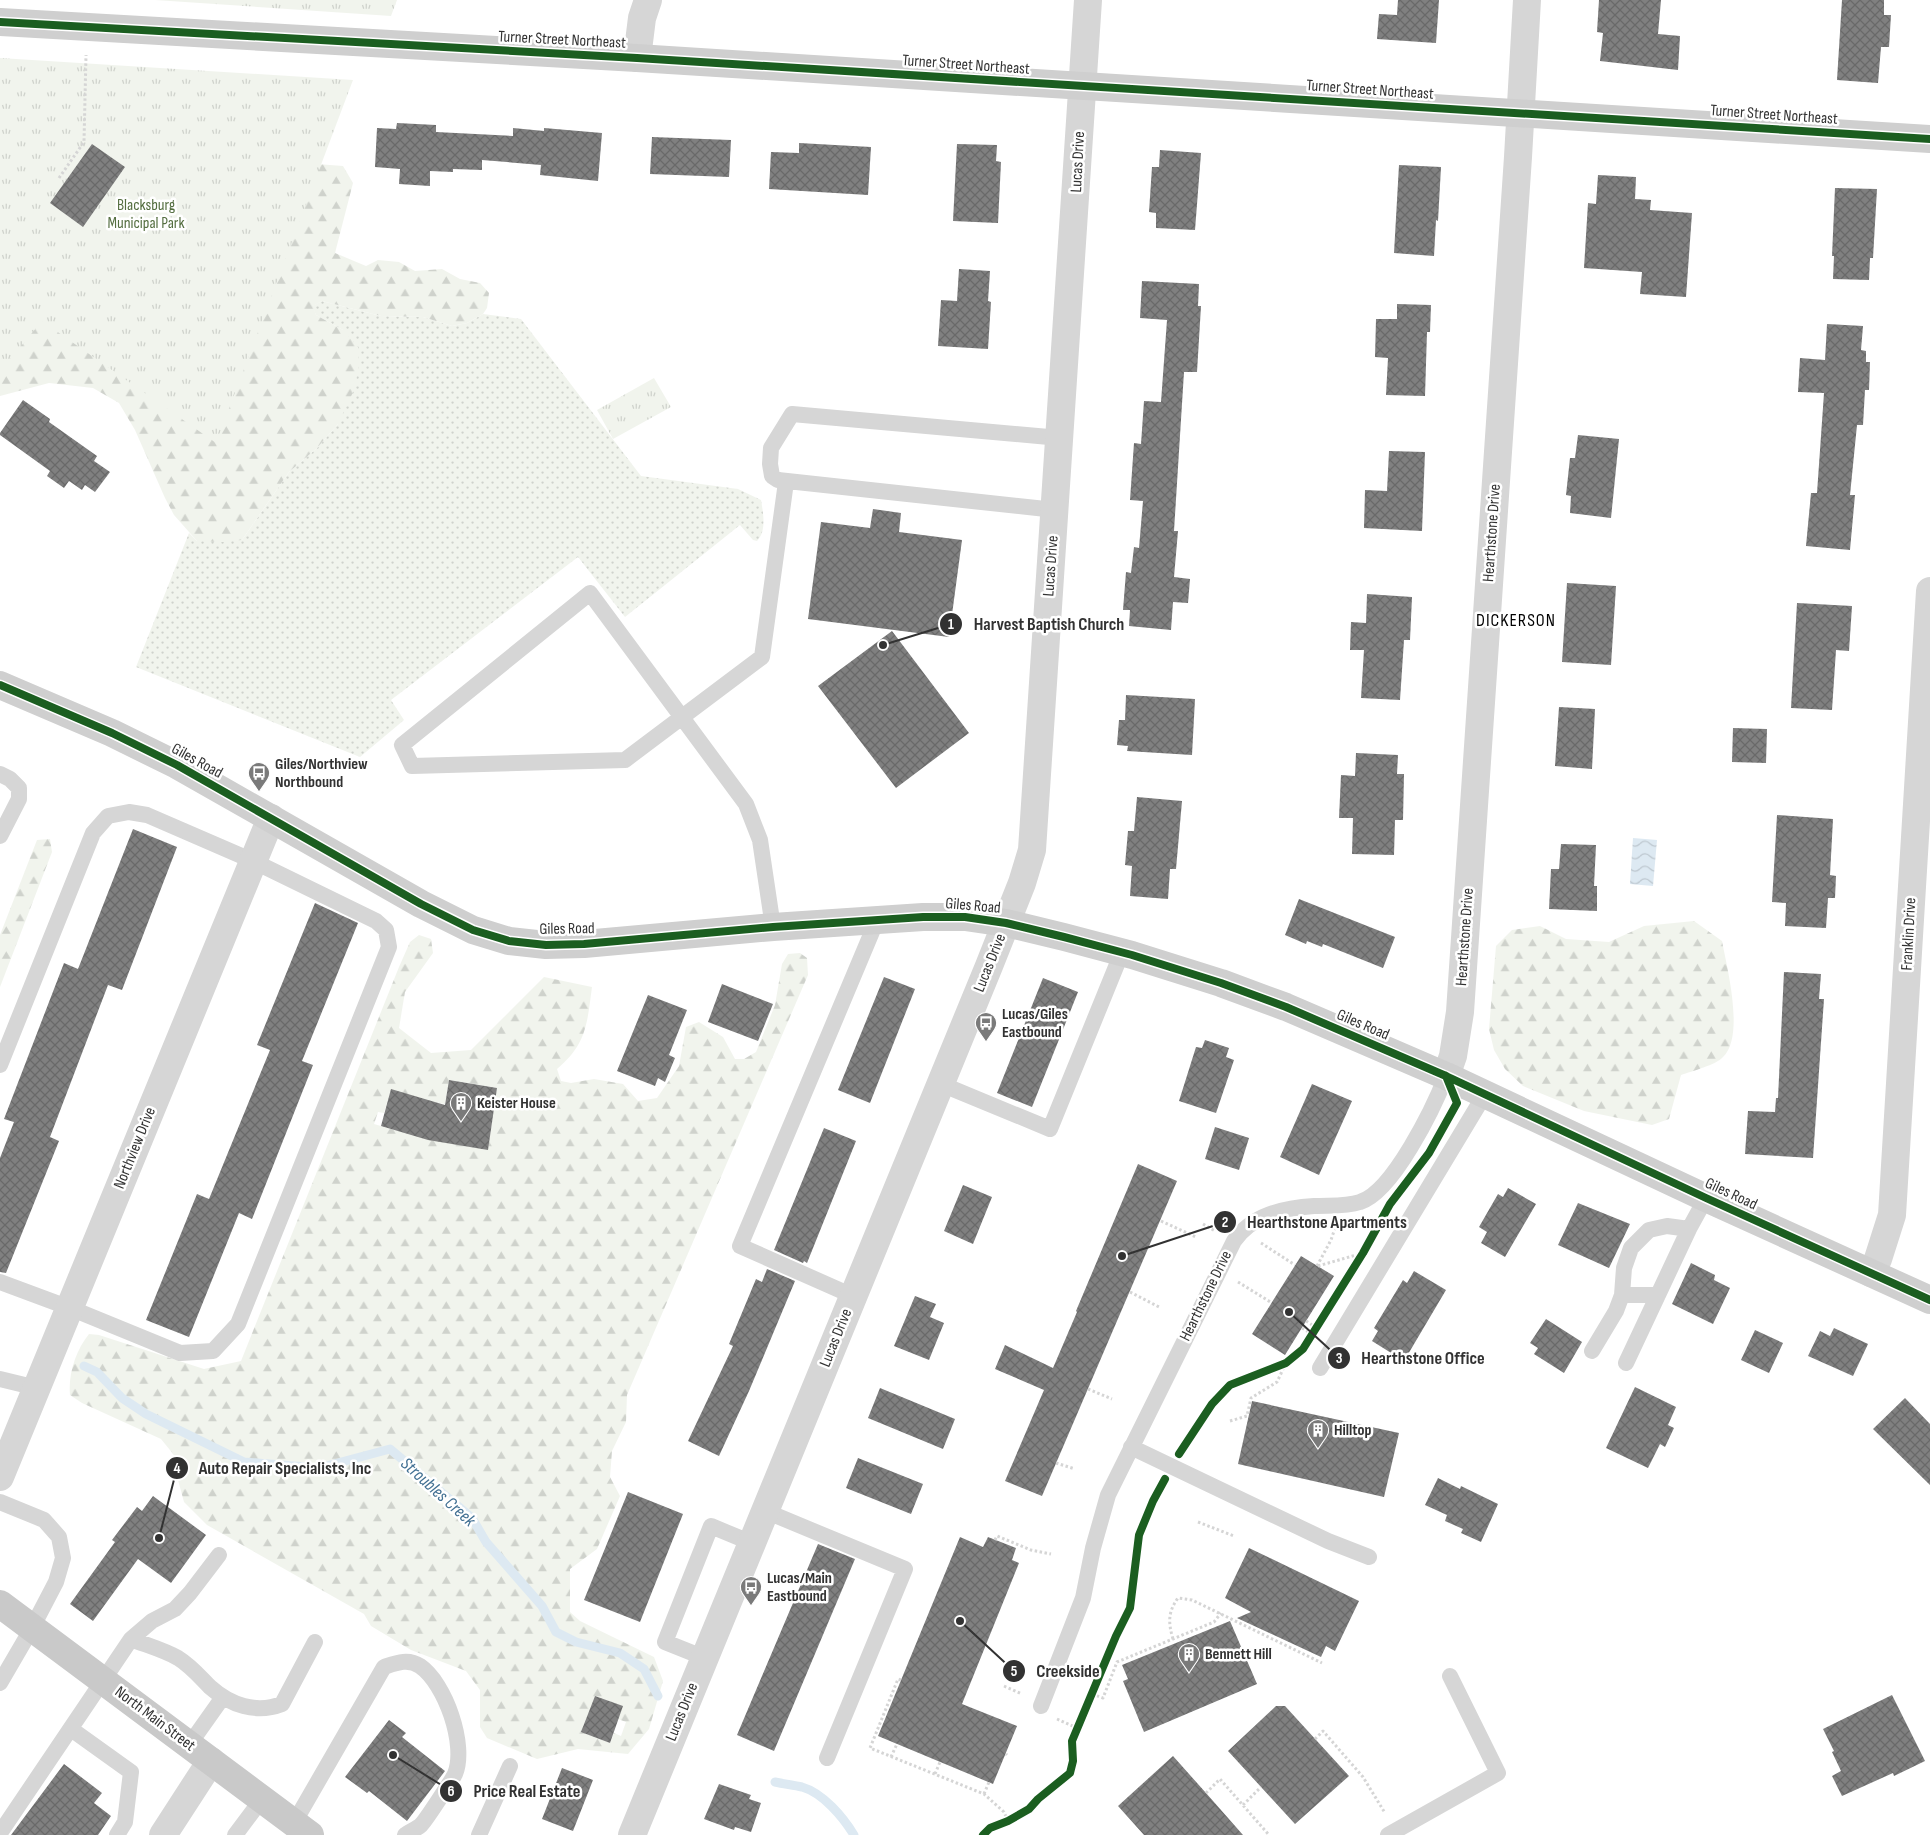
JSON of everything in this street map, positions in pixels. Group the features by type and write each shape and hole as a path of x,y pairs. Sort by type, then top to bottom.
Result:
{"main road":[{"name":"North Main Street","path":"0,1604 302,1829"}],"street":[{"path":"637,58 642,18 648,0"},
{"name":"Lucas Drive","path":"632,1835 941,1084 1022,884 1032,850 1088,0"},
{"name":"Hearthstone Drive","path":"1446,1076 1453,1056 1460,1012 1527,0"},
{"name":"Turner Street Northeast","path":"0,22 637,58 1930,139"},
{"name":"Franklin Drive","path":"1871,1273 1878,1259 1892,1214 1924,774 1930,591"},
{"name":"Giles Road","path":"0,685 112,733 177,765 421,904 473,930 510,942 546,945 584,944 773,927 877,920 965,917 1006,923 1122,952 1221,983 1286,1007 1446,1076 1706,1198 1930,1300"},
{"name":"Northview Drive","path":"0,1477 271,818"},
{"path":"165,1834 211,1761"}],"lane":[{"path":"1055,510 786,482 772,476 770,464 771,448 792,414 1060,438"},
{"path":"773,927 760,840 746,804 682,718 590,593 402,745 412,766 626,760 682,718 762,657 786,482"},
{"path":"0,774 10,778 19,788 19,799 0,836"},
{"path":"0,1065 93,833 108,816 129,812 147,815 253,861 376,921 386,930 389,948 238,1324 213,1351 180,1353 0,1282"},
{"path":"853,1296 740,1246 877,920"},
{"path":"941,1084 1050,1130 1122,952"},
{"name":"Hearthstone Drive","path":"1041,1706 1083,1598 1093,1548 1108,1495 1238,1234 1253,1221 1277,1211 1360,1202 1373,1195 1391,1174 1422,1129 1436,1102 1446,1076"},
{"path":"1320,1368 1485,1094"},
{"path":"1626,1363 1689,1229 1706,1198"},
{"path":"1592,1351 1616,1311 1622,1295 1624,1268 1631,1248 1649,1230 1667,1226 1689,1229"},
{"path":"1622,1295 1658,1295"},
{"path":"0,1379 36,1388"},
{"path":"1131,1447 1328,1541 1369,1557"},
{"path":"0,1502 44,1520 59,1537 63,1558 58,1574 32,1628 0,1683"},
{"path":"765,1511 905,1569 827,1758"},
{"path":"705,1658 665,1642 711,1526 752,1543"},
{"path":"0,1833 131,1639 152,1620 175,1609 190,1593 219,1555"},
{"path":"131,1639 178,1658 200,1675 209,1686 223,1697 236,1704 254,1708 270,1708 282,1704 315,1642"},
{"path":"302,1829 384,1667 401,1661 419,1665 436,1682 454,1722 458,1751 455,1773 421,1825 405,1835"},
{"path":"1388,1835 1498,1774 1450,1676"},
{"path":"189,1745 223,1697"},
{"path":"71,1728 131,1772 125,1822 117,1835"},
{"path":"479,1835 510,1766"},
{"path":"235,1835 262,1799"}],"path":[{"path":"59,178 84,142 86,53"},
{"path":"1161,1221 1196,1237"},
{"path":"1254,1239 1296,1265"},
{"path":"1331,1240 1317,1266 1363,1253"},
{"path":"1358,1261 1367,1244"},
{"path":"1231,1278 1272,1303"},
{"path":"1130,1292 1159,1306"},
{"path":"1308,1342 1322,1319"},
{"path":"1306,1321 1315,1331"},
{"path":"1302,1328 1315,1331"},
{"path":"1272,1368 1289,1360"},
{"path":"1230,1421 1247,1416 1251,1398 1276,1382 1289,1360"},
{"path":"1088,1389 1112,1399"},
{"path":"1056,1463 1075,1469"},
{"path":"1198,1522 1234,1536"},
{"path":"995,1540 997,1536 1031,1550 1051,1554"},
{"path":"1173,1639 1170,1610 1178,1598 1192,1600 1322,1663"},
{"path":"1092,1694 1103,1698 1117,1662 1214,1622 1221,1613"},
{"path":"901,1680 898,1678 870,1748 984,1794 1012,1819 999,1824"},
{"path":"1088,1702 1095,1685"},
{"path":"1004,1686 1023,1694"},
{"path":"1054,1718 1076,1731 1081,1719"},
{"path":"1315,1739 1323,1731 1363,1777 1377,1800"},
{"path":"891,1757 897,1744"},
{"path":"934,1774 940,1762"},
{"path":"1206,1794 1220,1780 1269,1835"},
{"path":"984,1794 989,1782"},
{"path":"1243,1805 1261,1787"}],"green space":[{"path":"155,0 397,0 391,16"},
{"name":"Blacksburg Municipal Park","path":"0,58 353,80 216,443 42,321 6,364 0,356"},
{"path":"304,163 343,166 353,183 335,253 366,266 378,260 399,262 415,271 442,269 460,279 480,283 489,293 487,308 483,314 467,323 452,326 423,317 381,316 322,301 313,306 316,315 343,330 358,347 359,366 354,390 338,424 317,448 289,472 242,540 223,542 197,541 174,515 135,430 119,403 93,388 49,383 0,396 0,280"},
{"path":"322,301 381,316 423,317 452,326 467,323 483,314 521,319 641,476 738,489 761,500 764,521 760,537 757,541 753,540 740,525 625,617 578,557 391,700 404,720 360,757 136,667 189,533 197,541 242,540 289,472 317,448 338,424 343,330 316,315 312,306"},
{"path":"654,378 671,407 613,439 597,410"},
{"path":"50,839 52,852 0,987 0,935 37,840"},
{"path":"1694,921 1722,941 1733,1001 1733,1034 1729,1047 1720,1060 1681,1075 1669,1119 1652,1125 1584,1111 1523,1086 1505,1069 1494,1050 1489,1029 1496,946 1512,930 1540,926 1566,939 1609,942 1644,926"},
{"path":"419,935 431,939 433,953 405,992 399,1028 431,1053 471,1050 544,977 592,987 587,1022 580,1042 567,1060 557,1069 561,1081 571,1083 594,1079 623,1084 638,1101 657,1098 679,1066 686,1027 699,1022 723,1037 735,1059 744,1059 756,1052 775,1005 782,964 788,954 800,953 807,958 808,975 627,1395 626,1422 612,1451 610,1477 620,1496 597,1549 570,1569 570,1612 580,1621 654,1657 663,1681 649,1729 628,1754 578,1749 537,1759 487,1738 480,1727 480,1690 466,1671 411,1650 371,1626 364,1614 207,1525 184,1502 178,1480 178,1460 161,1439 82,1403 70,1395 70,1379 74,1363 80,1347 89,1334 99,1335 204,1369 241,1361 410,942","holes":["449,1080 497,1088 488,1149 434,1102 445,1104","391,1090 408,1095 398,1131 374,1124 378,1112 384,1113","595,1696 622,1706 618,1719 626,1722 621,1736 614,1733 610,1743 582,1732"]}],"water":[{"path":"1633,838 1657,840 1653,886 1630,884"}],"building":[{"path":"1398,0 1439,0 1436,43 1377,39 1379,14 1397,15"},
{"path":"1599,0 1661,0 1658,34 1680,36 1678,70 1600,61 1603,33 1597,32"},
{"path":"1842,0 1884,0 1884,15 1891,15 1889,47 1881,47 1878,83 1837,80"},
{"path":"397,123 436,125 436,132 513,136 513,128 544,131 544,128 602,133 598,181 540,175 541,165 482,160 482,170 453,169 453,172 430,171 430,186 399,184 400,169 375,167 377,128 396,129"},
{"path":"652,137 731,140 729,177 650,174"},
{"path":"799,143 871,147 868,195 769,189 771,152 799,153"},
{"path":"92,144 125,167 83,227 50,203"},
{"path":"957,144 997,145 996,161 1001,162 998,223 953,221"},
{"path":"1160,150 1201,153 1195,230 1156,228 1156,213 1149,212 1152,167 1159,167"},
{"path":"1399,165 1441,167 1434,256 1394,253"},
{"path":"1598,175 1636,177 1635,199 1651,200 1650,210 1692,213 1686,297 1640,294 1642,272 1584,268 1588,203 1596,204"},
{"path":"1835,188 1877,189 1873,258 1870,258 1869,280 1833,279 1834,256 1832,256"},
{"path":"959,269 990,271 988,301 991,302 988,349 938,346 941,300 957,301"},
{"path":"1142,281 1199,284 1198,306 1201,306 1197,372 1184,372 1174,531 1178,531 1174,577 1190,579 1188,603 1173,602 1171,630 1129,626 1130,610 1123,610 1126,572 1131,573 1134,547 1139,548 1143,501 1130,500 1134,443 1141,444 1144,401 1161,402 1167,320 1140,318"},
{"path":"1397,304 1431,305 1430,332 1427,332 1425,396 1386,395 1388,358 1375,357 1376,319 1397,319"},
{"path":"1827,324 1863,326 1861,350 1866,351 1866,362 1870,362 1869,390 1865,390 1863,425 1857,425 1850,495 1855,495 1850,550 1806,546 1811,493 1817,493 1824,393 1798,392 1800,358 1825,360"},
{"path":"23,400 50,419 49,422 97,456 94,461 110,472 95,492 85,485 82,490 69,481 64,488 47,476 50,471 0,435"},
{"path":"1578,435 1619,439 1611,518 1570,513 1571,496 1566,495 1570,458 1575,458"},
{"path":"1389,451 1425,452 1422,531 1364,528 1365,490 1387,491"},
{"path":"873,509 901,513 899,532 962,540 949,637 808,619 821,522 870,528"},
{"path":"1567,583 1616,586 1611,665 1562,662"},
{"path":"1367,594 1412,597 1410,640 1404,640 1400,700 1361,698 1364,650 1350,650 1351,622 1366,623"},
{"path":"1797,603 1852,606 1849,651 1836,650 1832,710 1791,708"},
{"path":"892,631 969,733 896,788 818,686"},
{"path":"1126,695 1195,699 1192,755 1127,751 1128,746 1117,745 1119,720 1125,720"},
{"path":"1559,707 1595,709 1592,769 1555,766"},
{"path":"1733,728 1767,729 1766,763 1732,762"},
{"path":"1356,753 1398,755 1397,774 1404,774 1403,820 1395,820 1394,855 1352,854 1353,818 1339,818 1341,775 1355,776"},
{"path":"1137,797 1182,801 1176,869 1170,869 1168,899 1130,896 1132,866 1125,865 1128,831 1134,831"},
{"path":"1777,815 1833,819 1830,875 1836,876 1835,898 1828,898 1826,928 1785,926 1786,903 1772,902"},
{"path":"133,829 177,847 122,990 108,985 50,1137 59,1141 6,1273 0,1272 0,1158 14,1122 4,1119 64,963 78,969"},
{"path":"1561,844 1596,845 1594,886 1597,886 1597,911 1549,909 1551,869 1559,869"},
{"path":"1299,899 1395,937 1383,968 1323,944 1322,947 1307,941 1306,944 1285,935"},
{"path":"315,903 358,923 302,1061 313,1065 252,1219 239,1213 189,1337 146,1320 197,1194 209,1199 270,1050 257,1045"},
{"path":"1784,972 1821,974 1819,999 1824,999 1813,1158 1745,1154 1748,1111 1775,1112 1776,1098 1778,1098"},
{"path":"884,977 915,989 870,1103 838,1090"},
{"path":"1043,978 1078,992 1032,1107 997,1093"},
{"path":"722,984 773,1004 758,1041 708,1022"},
{"path":"648,995 687,1010 669,1055 675,1058 665,1082 658,1078 655,1086 617,1071"},
{"path":"1205,1040 1229,1048 1226,1057 1234,1060 1216,1113 1179,1101 1196,1047 1202,1048"},
{"name":"Keister House","path":"449,1080 497,1088 488,1150 428,1140 381,1126 391,1089 445,1105"},
{"path":"1312,1084 1352,1101 1319,1175 1280,1157"},
{"path":"1215,1127 1249,1138 1239,1170 1205,1159"},
{"path":"824,1128 856,1141 807,1263 804,1261 803,1263 774,1250"},
{"path":"1138,1164 1177,1181 1042,1496 1005,1481 1044,1390 995,1369 1005,1345 1053,1368"},
{"path":"963,1185 992,1197 973,1244 944,1231"},
{"path":"1508,1188 1536,1204 1505,1257 1481,1243 1487,1232 1479,1227 1498,1194 1503,1197"},
{"path":"1578,1203 1630,1224 1609,1268 1558,1245"},
{"path":"1301,1256 1334,1276 1285,1355 1252,1334"},
{"path":"1691,1263 1715,1275 1714,1280 1730,1288 1713,1324 1672,1304"},
{"path":"767,1269 795,1281 749,1391 719,1456 688,1441 733,1346 729,1344 756,1279 762,1282"},
{"path":"1414,1271 1446,1290 1404,1361 1372,1341 1378,1331 1374,1328 1403,1280 1407,1283"},
{"path":"915,1296 936,1304 930,1317 944,1323 929,1360 894,1346"},
{"path":"1546,1319 1582,1342 1564,1373 1534,1354 1538,1348 1530,1343"},
{"path":"1834,1328 1868,1344 1853,1376 1808,1356 1820,1331 1830,1336"},
{"path":"1755,1330 1783,1343 1769,1373 1741,1360"},
{"path":"1635,1387 1676,1407 1668,1425 1674,1428 1665,1447 1660,1444 1648,1468 1606,1448"},
{"path":"880,1388 955,1419 943,1449 868,1418"},
{"path":"1905,1398 1930,1424 1930,1485 1873,1429"},
{"name":"Hilltop","path":"1252,1401 1399,1433 1384,1497 1238,1464"},
{"path":"858,1458 923,1484 911,1514 846,1488"},
{"path":"1438,1478 1460,1489 1461,1486 1498,1504 1481,1542 1461,1533 1463,1529 1445,1521 1447,1515 1425,1505"},
{"path":"628,1492 683,1514 640,1622 584,1600"},
{"path":"153,1496 206,1535 171,1583 138,1559 93,1621 70,1604 115,1542 112,1540 137,1507 142,1511"},
{"path":"960,1537 983,1547 988,1537 1016,1548 1012,1560 1019,1563 962,1704 1017,1726 993,1784 878,1736"},
{"path":"818,1544 855,1559 774,1751 737,1735"},
{"name":"Bennett Hill","path":"1249,1548 1359,1601 1335,1651 1326,1646 1321,1657 1237,1618 1251,1612 1225,1598"},
{"name":"Bennett Hill","path":"1230,1621 1257,1684 1144,1732 1123,1681 1128,1679 1122,1665"},
{"path":"1892,1695 1925,1761 1894,1776 1893,1773 1842,1796 1832,1776 1841,1771 1823,1729"},
{"path":"595,1696 623,1706 610,1743 581,1732"},
{"path":"1276,1706 1285,1706 1349,1776 1295,1824 1228,1751"},
{"path":"389,1720 406,1733 402,1737 445,1771 407,1821 369,1791 367,1793 345,1777"},
{"path":"1173,1756 1243,1835 1144,1835 1118,1806"},
{"path":"64,1764 102,1793 94,1803 111,1816 98,1835 11,1835"},
{"path":"562,1768 593,1780 573,1831 542,1819"},
{"path":"719,1784 751,1795 749,1799 761,1803 751,1832 735,1827 734,1830 704,1819"}],"waterway":[{"name":"Stroubles Creek","path":"84,1366 97,1372 122,1398 146,1414 244,1462 319,1468 390,1449 472,1518 486,1542 542,1606 556,1632 576,1642 620,1653 644,1669 658,1696"},
{"name":"Stroubles Creek","path":"775,1782 802,1787 817,1794 838,1813 854,1835"}],"cycle path":[{"path":"0,22 637,58 1930,139"},
{"path":"0,685 112,733 177,765 421,904 473,930 509,941 546,945 584,944 773,927 923,917 965,917 1006,923 1064,937 1132,955 1221,983 1286,1007 1446,1076 1706,1198 1930,1300"},
{"path":"1179,1454 1212,1404 1230,1385 1286,1363 1303,1349 1363,1253 1390,1204 1429,1153 1457,1103 1446,1076"},
{"path":"983,1835 990,1828 1008,1821 1029,1809 1038,1799 1070,1773 1073,1761 1072,1741 1116,1636 1130,1608 1139,1535 1153,1501 1165,1479"}],"place":[{"name":"Harvest Baptish Church","path":"883,645"},
{"name":"Giles/Northview Northbound","path":"259,792"},
{"name":"Lucas/Giles Eastbound","path":"986,1042"},
{"name":"Keister House","path":"461,1122"},
{"name":"Hearthstone Apartments","path":"1122,1256"},
{"name":"Hearthstone Office","path":"1289,1312"},
{"name":"Hilltop","path":"1318,1449"},
{"name":"Auto Repair Specialists, Inc","path":"159,1538"},
{"name":"Lucas/Main Eastbound","path":"751,1606"},
{"name":"Creekside","path":"960,1621"},
{"name":"Bennett Hill","path":"1189,1673"},
{"name":"Price Real Estate","path":"393,1755"}],"district":[{"name":"DICKERSON","path":"1516,620"}]}
